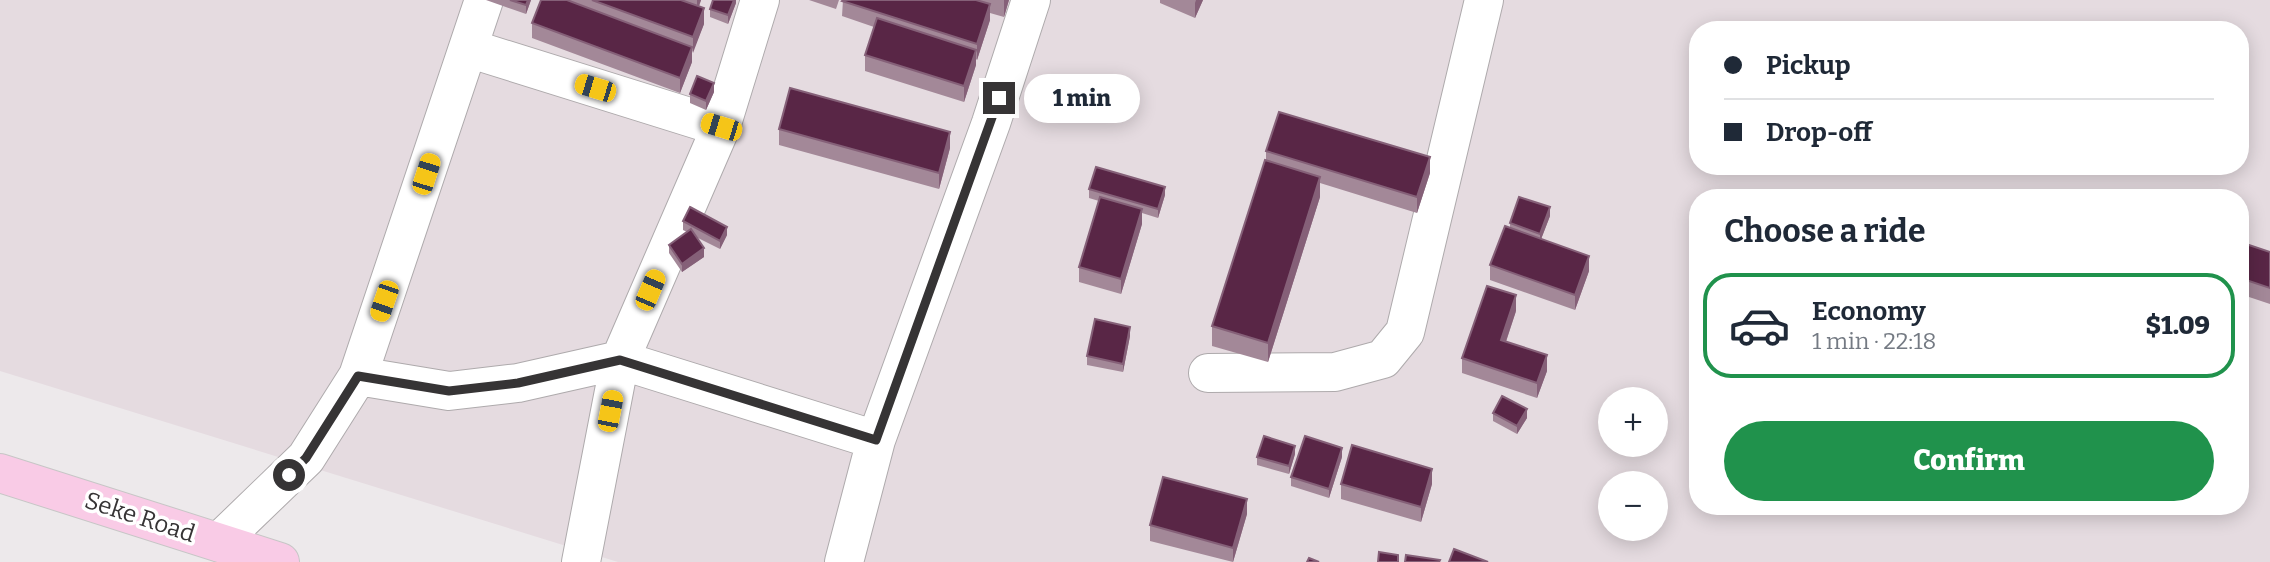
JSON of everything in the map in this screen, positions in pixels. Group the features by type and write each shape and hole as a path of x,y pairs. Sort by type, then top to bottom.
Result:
{"main road":[{"name":"Seke Road","path":"0,473 280,562"}],"street":[{"path":"219,542 306,458 358,376 484,0"},
{"path":"581,562 620,360 721,127 760,0"},
{"path":"844,562 876,440 991,123 1031,0"},
{"path":"1208,373 1335,372 1383,359 1405,332 1484,0"},
{"path":"468,48 721,127"},
{"path":"358,376 449,391 518,383 620,360 876,440"}],"shaded area":[{"path":"0,0 2270,0 2270,562 618,562 0,371"}],"building":[{"path":"510,0 528,0 526,5"},
{"path":"541,0 567,0 692,47 680,78 532,23"},
{"path":"592,0 681,0 704,8 693,37"},
{"path":"713,0 734,0 728,15 710,9"},
{"path":"843,0 976,0 990,4 977,44"},
{"path":"877,18 976,50 964,86 865,55"},
{"path":"697,76 714,83 706,101 690,94"},
{"path":"790,88 950,132 939,173 779,129"},
{"path":"1279,112 1430,157 1417,197 1266,151"},
{"path":"1265,160 1320,177 1268,343 1212,326"},
{"path":"1096,167 1165,187 1158,209 1089,189"},
{"path":"1100,197 1142,209 1121,279 1079,267"},
{"path":"1519,197 1550,207 1540,234 1510,223"},
{"path":"690,207 727,227 720,241 683,221"},
{"path":"1505,226 1589,256 1575,295 1490,265"},
{"path":"691,229 704,248 682,264 669,245"},
{"path":"2249,245 2270,252 2270,288 2249,281"},
{"path":"1487,286 1516,295 1501,340 1547,355 1537,383 1462,358"},
{"path":"1095,319 1130,327 1123,364 1087,356"},
{"path":"1502,396 1527,409 1517,426 1493,413"},
{"path":"1264,436 1295,446 1289,466 1257,457"},
{"path":"1305,436 1342,448 1329,489 1291,477"},
{"path":"1352,445 1432,469 1421,507 1341,484"},
{"path":"1163,477 1247,499 1233,548 1150,525"},
{"path":"1454,549 1488,562 1449,562"},
{"path":"1379,552 1398,555 1398,562 1378,562"},
{"path":"1406,555 1440,560 1405,562"}],"route":[{"path":"289,475 306,458 358,376 449,391 518,383 620,360 876,440 999,98"}]}
